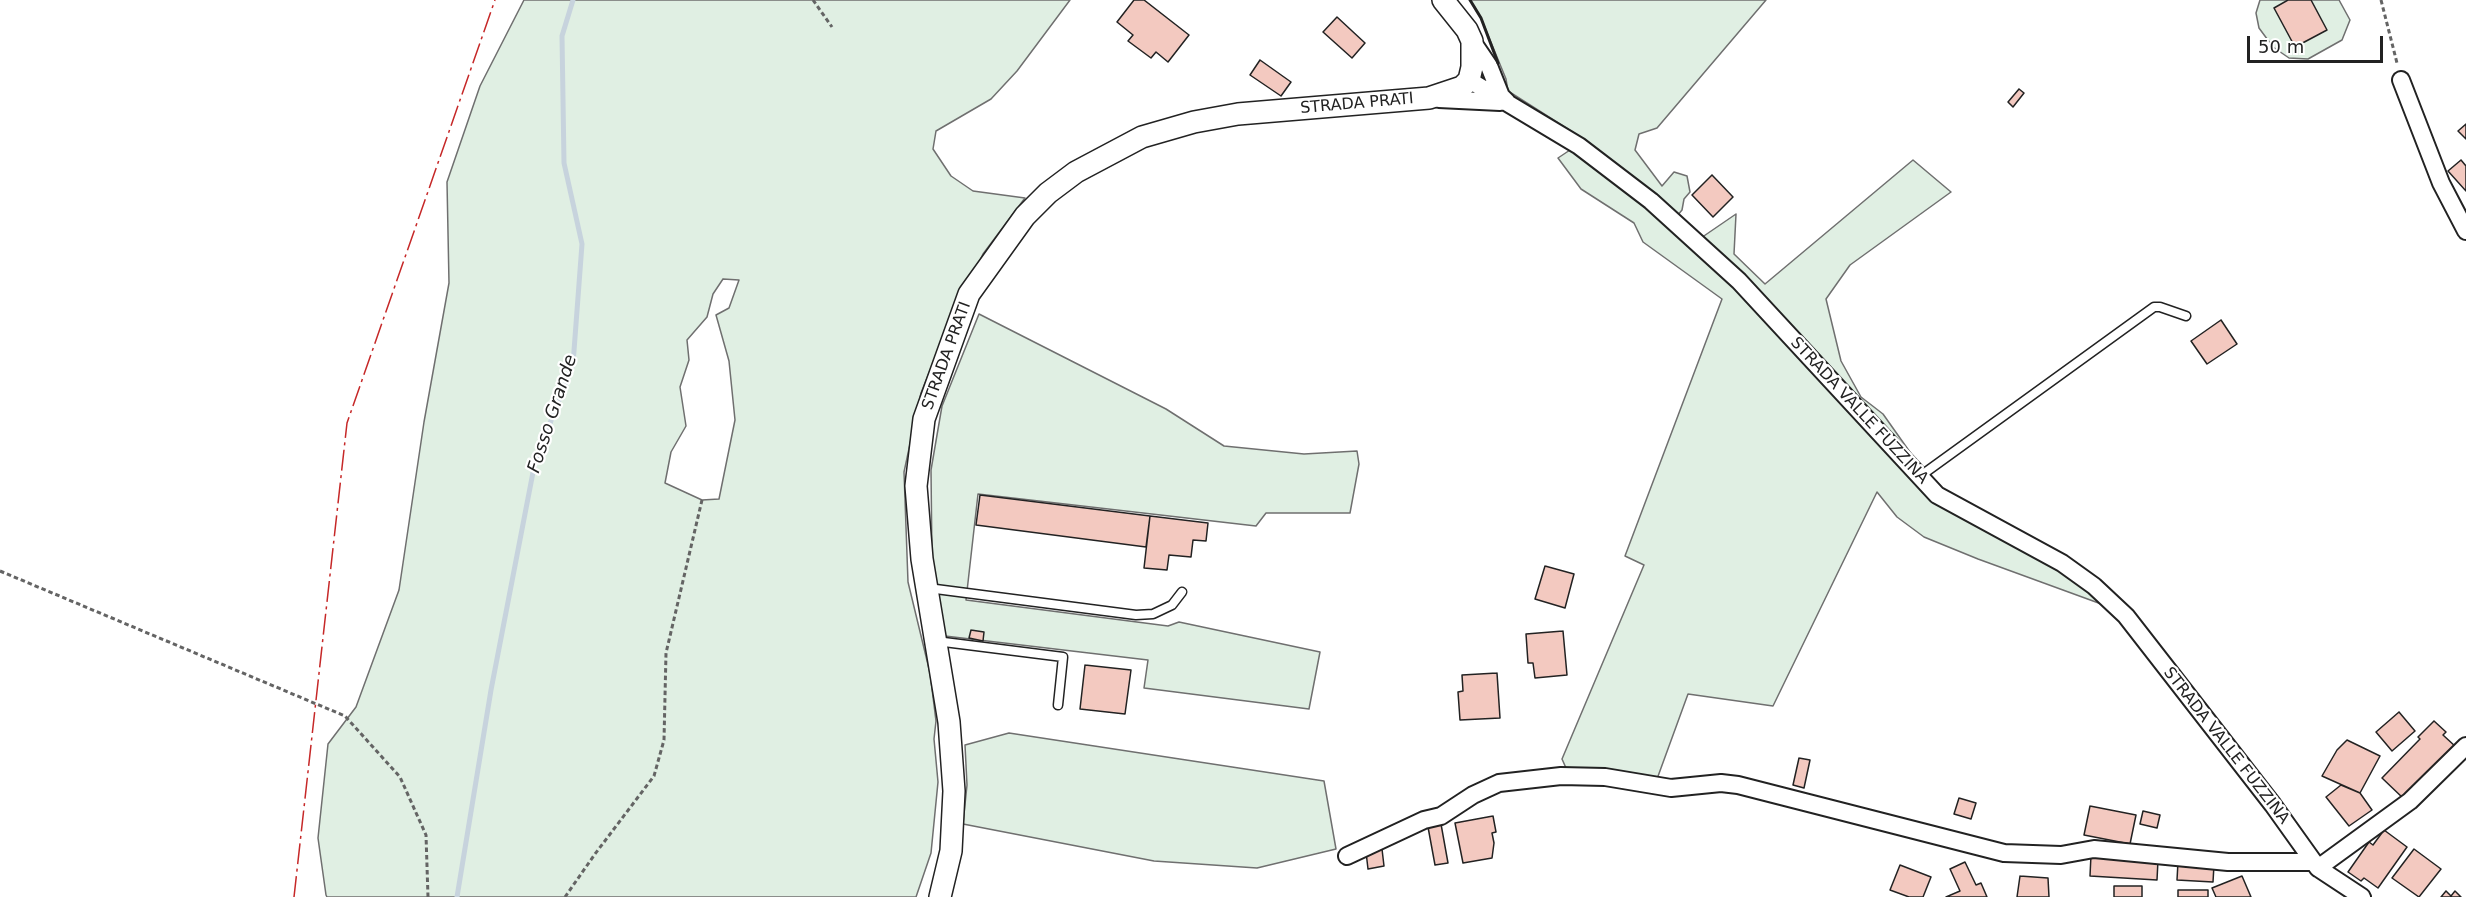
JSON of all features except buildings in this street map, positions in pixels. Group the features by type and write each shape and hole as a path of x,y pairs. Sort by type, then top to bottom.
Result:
{"street":[{"path":"1443,0 1467,30 1489,66 1501,96 1507,103"},
{"path":"1469,80 1472,67 1472,41"},
{"name":"STRADA PRATI","path":"940,897 951,851 954,791 949,722 927,588 916,486 924,420 969,294 1033,208 1076,172 1142,137 1184,125 1238,114 1429,98 1456,91 1469,80"},
{"name":"STRADA VALLE FUZZINA","path":"1469,80 1580,146 1651,201 1730,273 1937,495 2062,563 2094,586 2126,616 2273,805 2316,865 2362,897"},
{"path":"2401,80 2441,183 2466,231"},
{"name":"STRADA VALLE FUZZINA","path":"1429,98 1507,103"},
{"path":"1347,856 1424,820 1441,816 1473,795 1499,783 1561,776 1605,777 1685,789 1721,783 1738,785 2004,853 2061,855 2094,849 2228,862 2316,865 2410,801 2466,746"}],"lane":[{"path":"1918,477 2154,307 2186,316"},
{"path":"927,588 1136,615 1153,614 1172,605 1182,592"},
{"path":"936,641 1063,657 1058,705"}],"path":[{"path":"813,0 832,27"},
{"path":"2381,0 2401,80"},
{"path":"565,897 654,776 664,740 666,653 702,500"},
{"path":"0,571 345,716 400,777 426,835 428,897"}],"green space":[{"path":"524,0 1070,0 1017,71 991,99 936,131 933,149 951,176 973,191 1025,198 983,254 945,333 921,393 904,472 908,582 930,673 936,721 934,739 938,782 931,853 916,897 327,897 318,838 328,744 356,707 399,590 424,422 449,283 447,182 480,86","holes":["723,279 739,280 729,308 716,315 729,361 735,420 719,499 702,500 665,483 671,452 686,426 680,387 689,360 687,340 707,317 713,294"]},
{"path":"1470,0 1766,0 1657,128 1639,134 1635,150 1662,186 1674,172 1687,176 1690,192 1684,199 1682,210 1677,216 1698,240 1736,214 1734,254 1765,284 1913,160 1951,192 1850,265 1826,299 1841,361 1861,397 1883,414 1929,479 1952,498 2077,563 2109,592 2104,605 1924,537 1897,517 1877,492 1773,706 1688,694 1657,779 1566,768 1562,759 1644,565 1625,556 1722,299 1643,242 1634,223 1581,189 1558,158 1585,140 1508,91 1506,79 1481,18"},
{"path":"2260,0 2339,0 2350,20 2342,40 2308,59 2289,58 2273,47 2259,28 2256,13"},
{"path":"979,314 1166,409 1224,446 1304,454 1357,451 1359,464 1350,513 1266,513 1256,526 978,494 966,600 1168,626 1179,622 1320,652 1309,709 1144,688 1148,660 945,636 932,560 931,470 942,406"},
{"path":"1009,733 1324,781 1336,849 1257,868 1154,861 963,824 967,785 965,745"}],"waterway":[{"name":"Fosso Grande","path":"457,897 491,690 535,462 573,364 582,244 564,163 562,36 573,0"}],"wall":[{"path":"1470,0 1481,18 1498,63"}],"power":[{"path":"294,897 347,423 495,0"}]}
